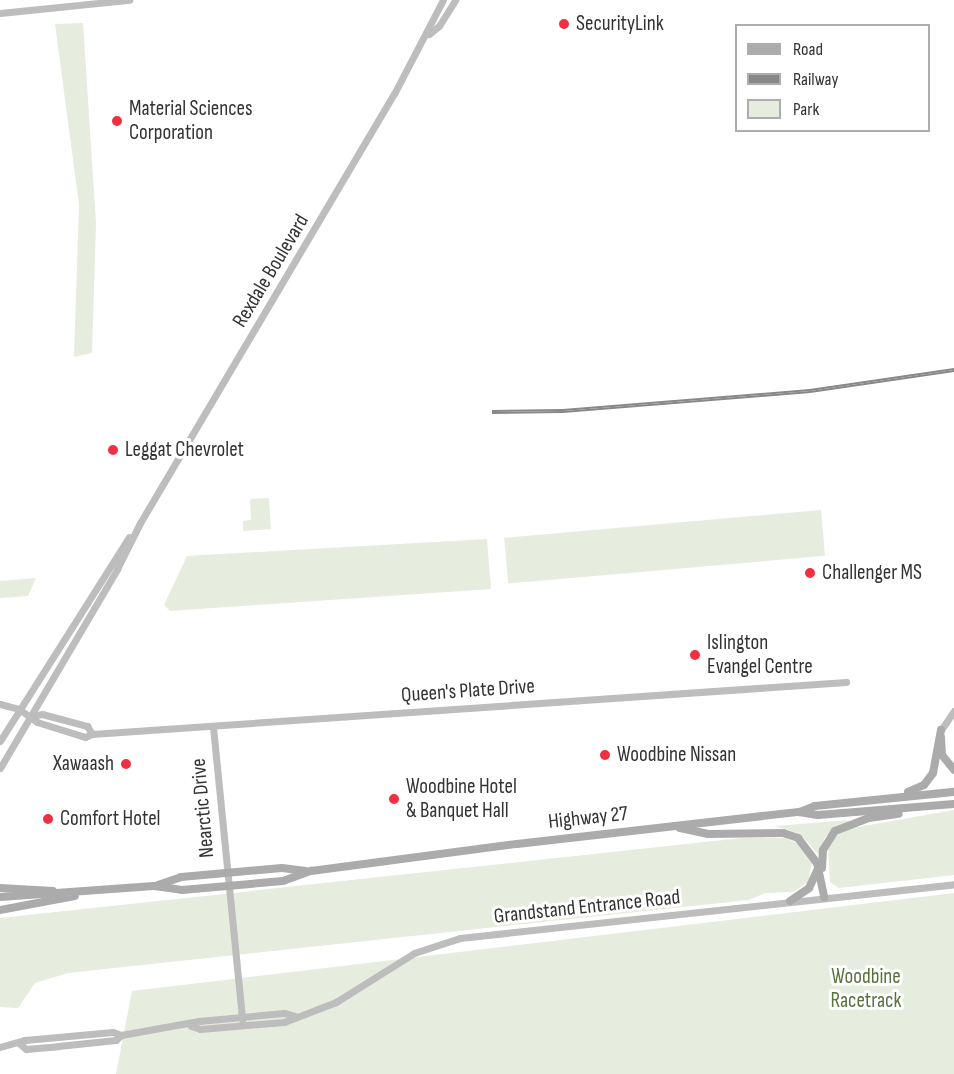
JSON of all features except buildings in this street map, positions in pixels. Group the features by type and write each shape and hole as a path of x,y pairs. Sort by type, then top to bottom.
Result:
{"main road":[{"path":"940,730 942,755 954,770"},
{"path":"873,800 924,785 933,773 940,730"},
{"name":"Highway 27","path":"154,886 182,890 283,881 311,871 798,812 815,806 954,792"},
{"name":"Highway 27","path":"798,812 818,815 954,804"},
{"path":"819,875 823,850 835,831 869,818 923,808"},
{"path":"672,826 708,834 783,833 804,842 817,863 824,897"},
{"path":"790,901 813,884 817,863"},
{"name":"Highway 27","path":"0,910 86,893 154,886 181,877 282,868 311,871"},
{"path":"0,888 63,892"},
{"name":"Highway 27","path":"0,897 63,892 86,893"}],"street":[{"path":"0,13 129,0"},
{"name":"Rexdale Boulevard","path":"429,34 440,26 455,0"},
{"name":"Rexdale Boulevard","path":"0,768 117,569 140,523 429,34 441,2"},
{"name":"Rexdale Boulevard","path":"0,741 109,564 140,523"},
{"name":"Queen's Plate Drive","path":"0,704 19,709 32,716 37,722 85,737 92,734 213,728 846,682"},
{"path":"940,730 954,711"},
{"name":"Queen's Plate Drive","path":"32,716 42,714 87,726 92,734"},
{"name":"Nearctic Drive","path":"213,728 242,1021"},
{"name":"Grandstand Entrance Road","path":"0,1047 20,1044 26,1049 116,1040 121,1035 191,1026 200,1029 242,1021 284,1022 336,1002 414,953 460,938 954,884"}],"green space":[{"path":"83,23 96,223 92,353 74,357 79,205 55,24"},
{"path":"269,498 271,529 243,531 243,521 251,520 250,499"},
{"path":"821,510 825,556 508,584 504,538"},
{"path":"487,539 491,589 170,611 164,605 187,556"},
{"path":"36,578 28,596 0,598 0,581"},
{"path":"954,810 954,875 839,888 830,882 828,845 841,830"},
{"path":"850,820 825,837 819,855 800,834 775,826"},
{"path":"742,838 785,838 797,843 812,863 808,882 793,892 765,893 749,900 68,973 35,983 18,1008 0,1007 0,918"},
{"name":"Woodbine Racetrack","path":"954,893 954,1074 116,1074 132,991"}],"railway":[{"path":"492,412 563,411 810,391 954,370"}],"place":[{"name":"SecurityLink","path":"564,24"},
{"name":"Material Sciences Corporation","path":"117,121"},
{"name":"Leggat Chevrolet","path":"113,450"},
{"name":"Challenger MS","path":"810,573"},
{"name":"Islington Evangel Centre","path":"695,655"},
{"name":"Woodbine Nissan","path":"605,755"},
{"name":"Xawaash","path":"126,764"},
{"name":"Woodbine Hotel & Banquet Hall","path":"394,799"},
{"name":"Comfort Hotel","path":"48,819"}]}
